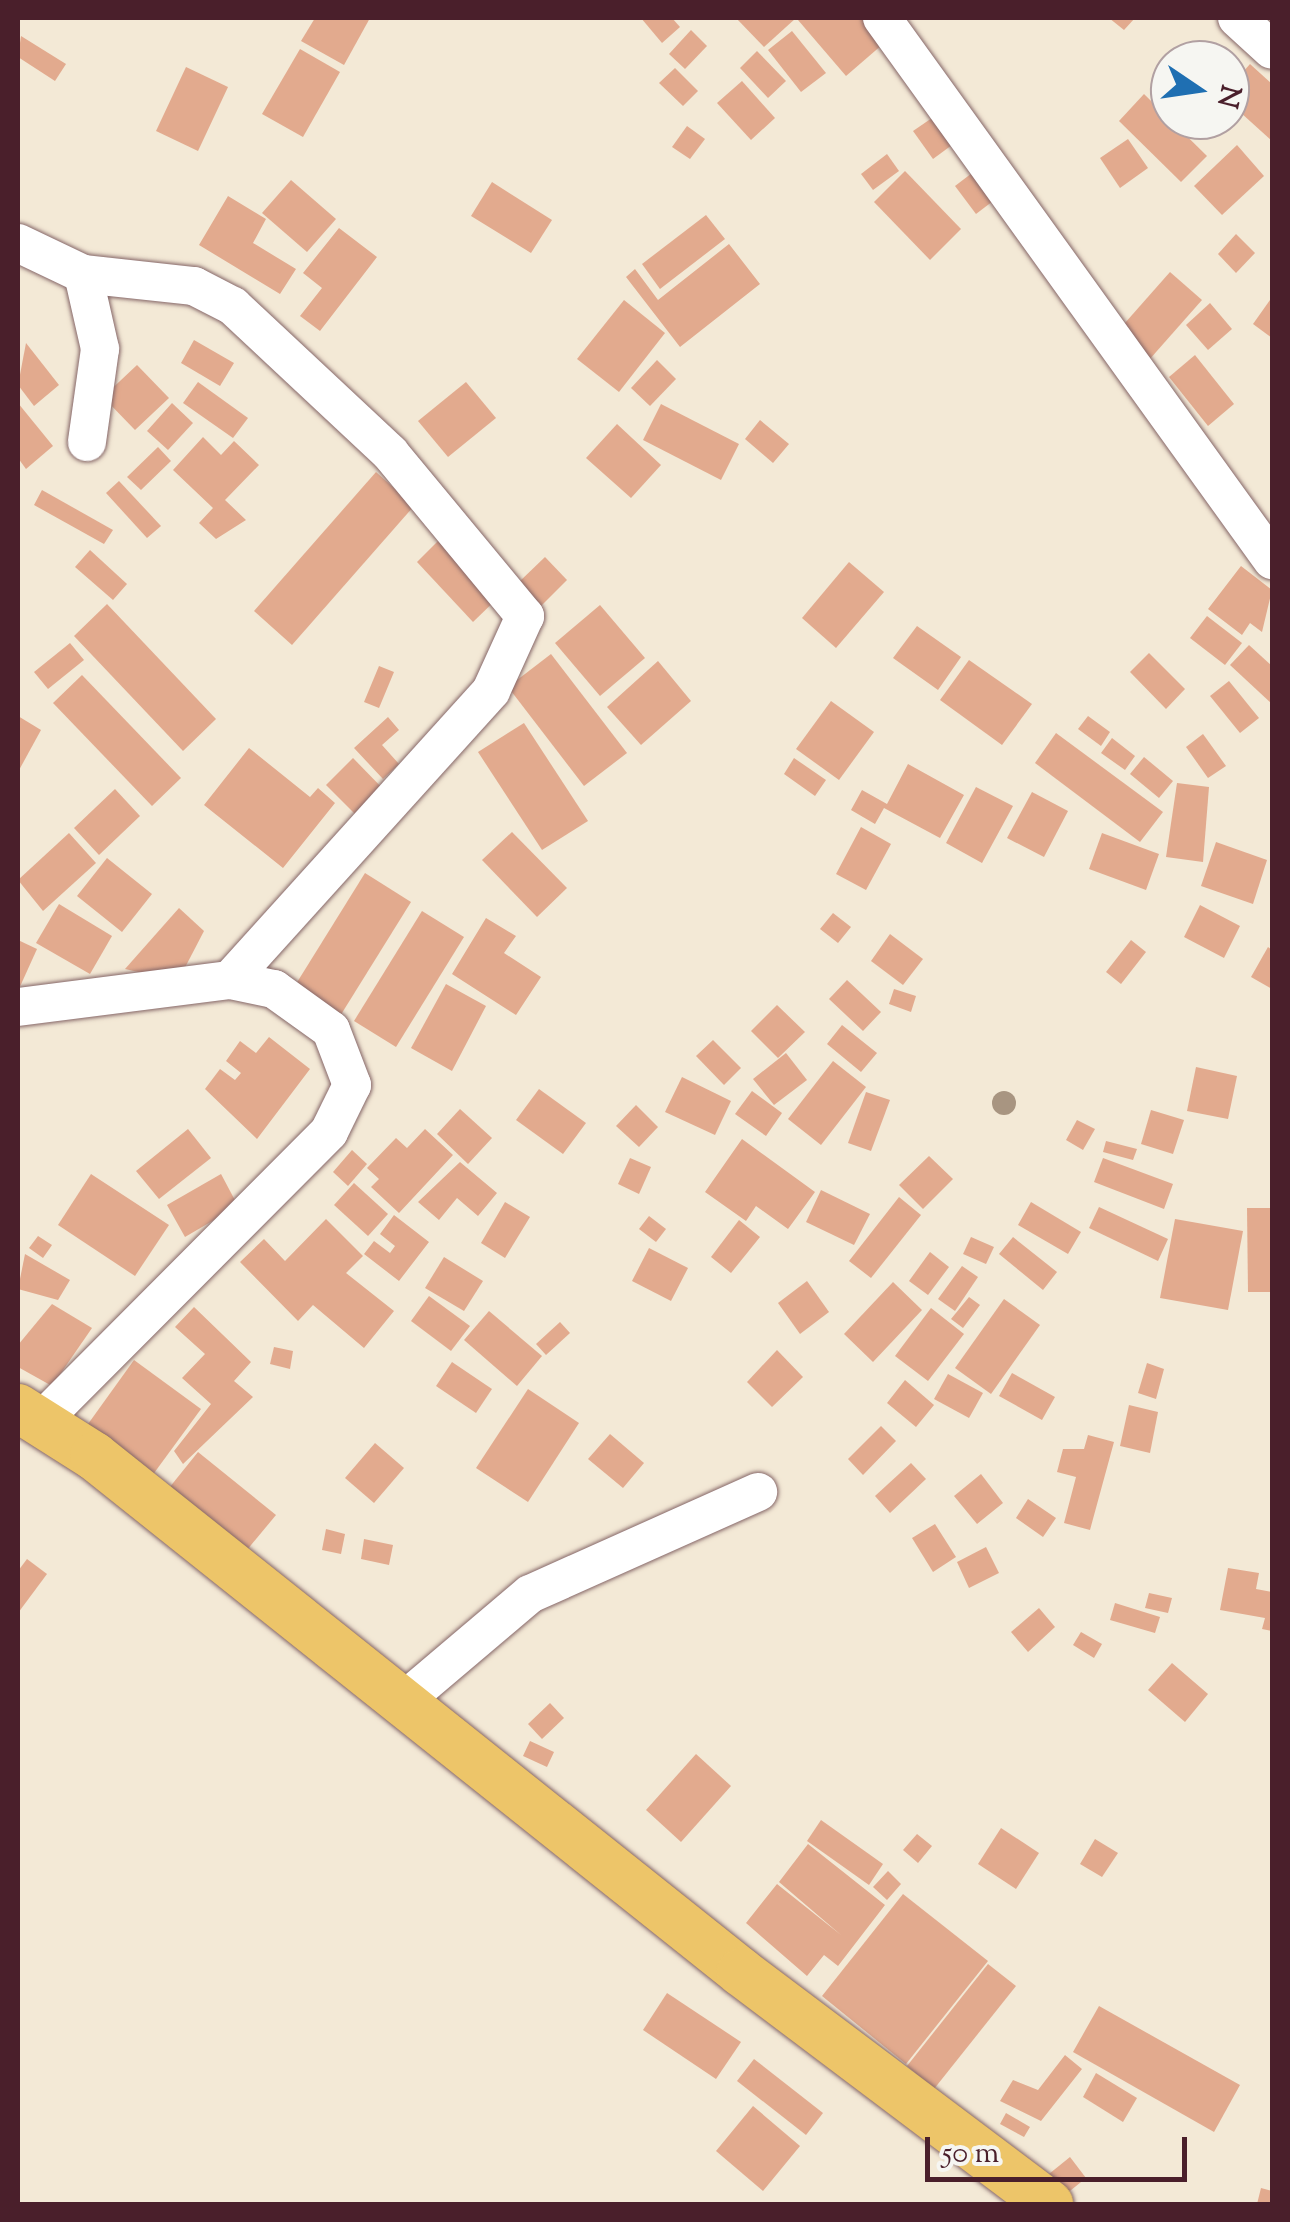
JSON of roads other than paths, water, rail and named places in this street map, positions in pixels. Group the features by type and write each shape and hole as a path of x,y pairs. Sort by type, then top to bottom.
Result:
{"main road":[{"path":"29,1414 406,1699 741,1972 1049,2204"}],"street":[{"path":"882,18 1272,560"},
{"path":"1237,18 1272,50"},
{"path":"18,243 83,274 194,286 232,306 390,453 525,616 491,690 230,980"},
{"path":"83,274 100,349 87,442"},
{"path":"18,1007 230,980 274,990 332,1030 347,1059 346,1110 29,1414"},
{"path":"406,1699 530,1594 758,1492"}]}
